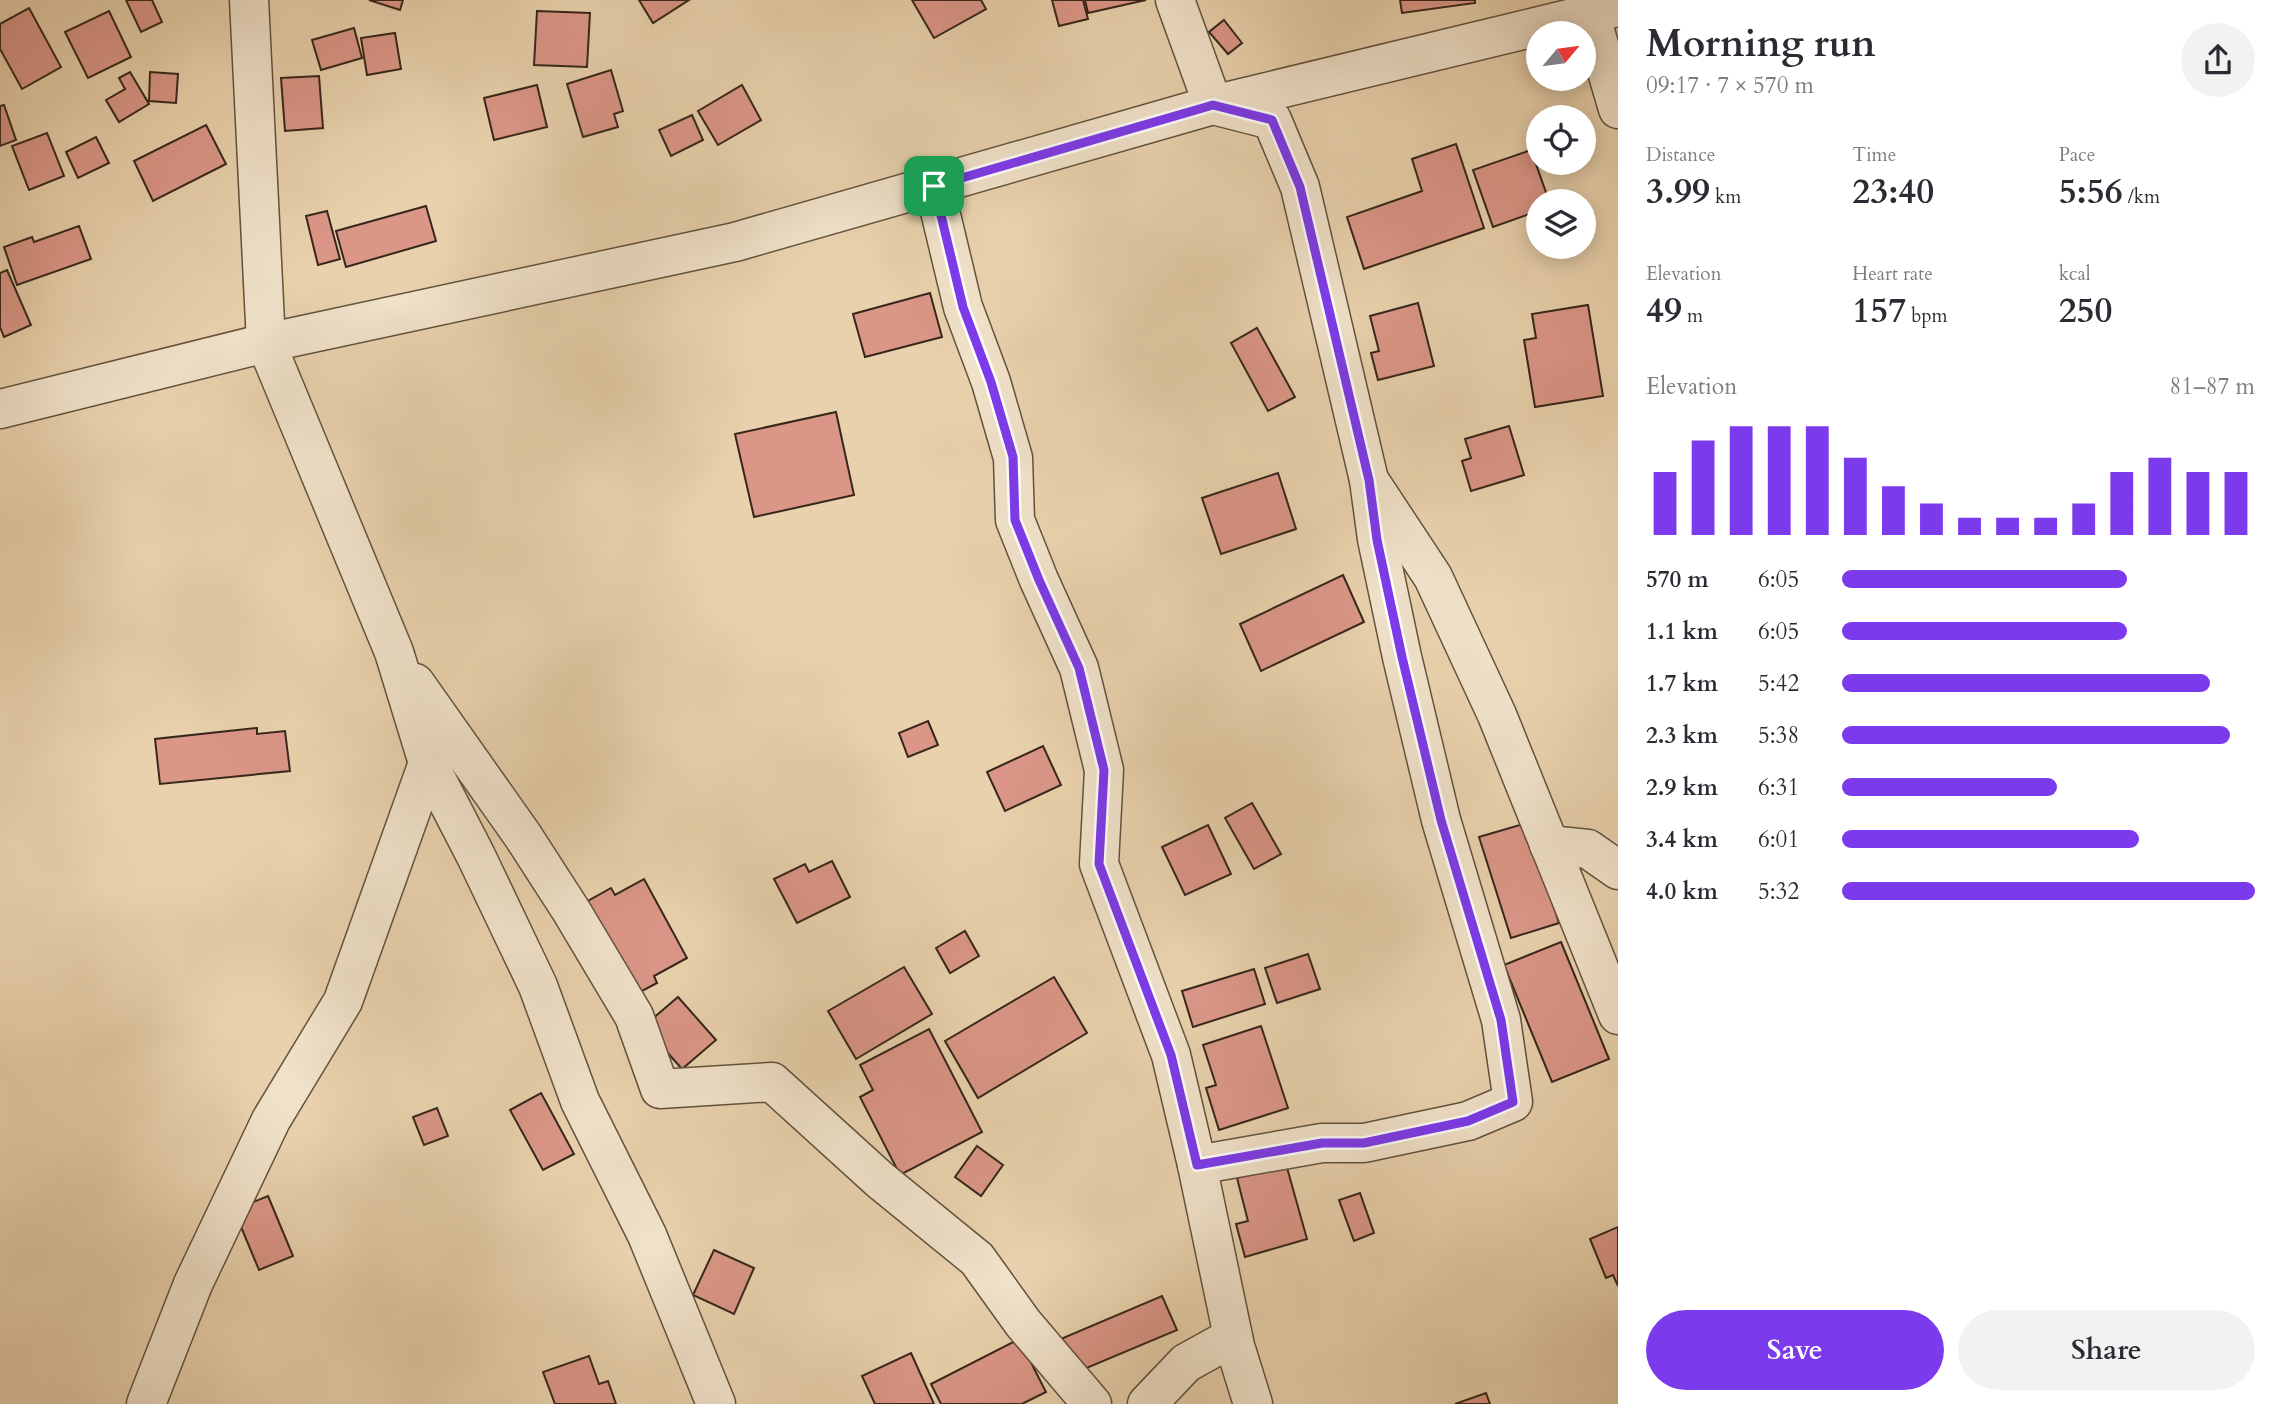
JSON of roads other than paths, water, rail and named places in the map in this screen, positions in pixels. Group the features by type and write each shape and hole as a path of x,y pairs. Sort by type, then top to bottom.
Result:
{"street":[{"path":"249,0 266,343 394,652 428,763 538,986 580,1101 647,1235 716,1404"},
{"path":"1175,0 1213,105"},
{"path":"0,409 266,343 735,242 1213,105 1604,11 1618,108"},
{"path":"1197,1165 1322,1143 1364,1143 1468,1121 1513,1102 1501,1020 1441,820 1402,657 1377,540 1369,480 1300,187 1272,120 1213,105"},
{"path":"934,186 963,307 991,382 1013,457 1015,520 1079,668 1104,770 1099,864 1171,1055 1233,1338 1252,1404"},
{"path":"1369,480 1433,577 1497,715 1618,1015"},
{"path":"394,652 523,836 572,912 634,1016 660,1089 772,1082 880,1180 976,1259 1023,1323 1092,1404"},
{"path":"146,1404 193,1284 271,1120 343,1001 428,763"},
{"path":"1549,845 1588,849 1618,870"},
{"path":"1147,1404 1185,1363 1233,1338"}]}
